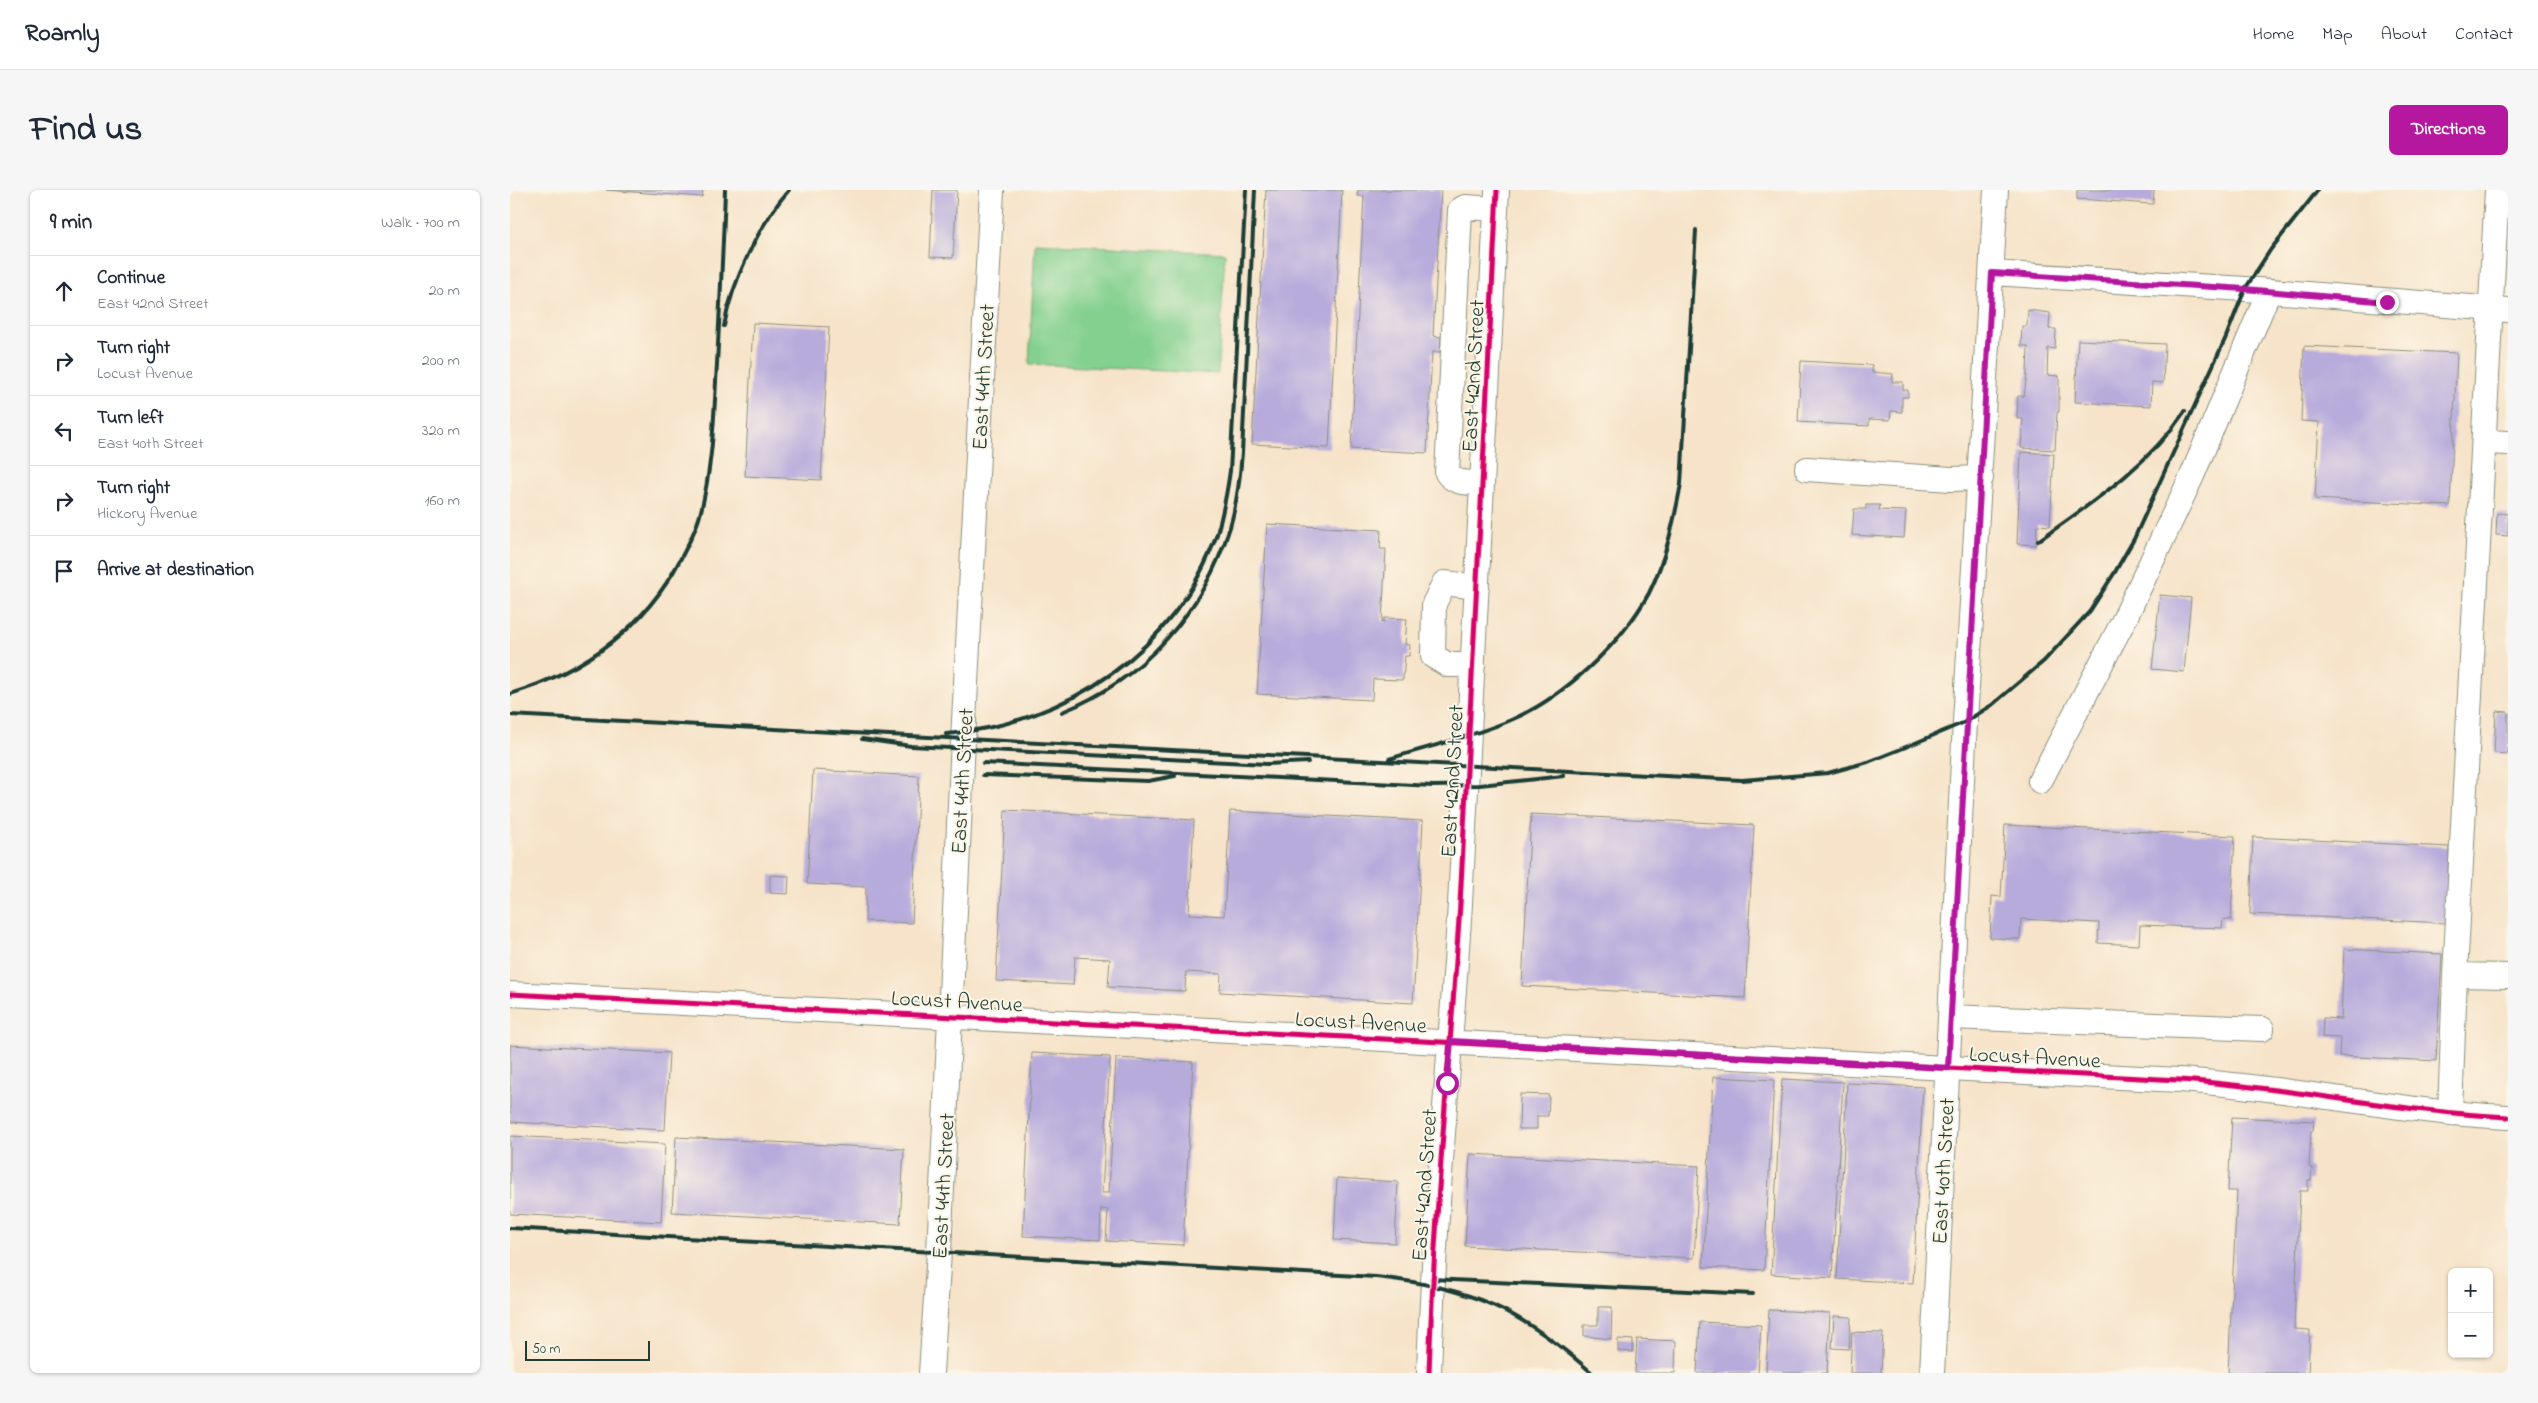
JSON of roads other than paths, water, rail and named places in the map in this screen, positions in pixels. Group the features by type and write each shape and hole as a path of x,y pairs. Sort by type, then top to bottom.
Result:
{"street":[{"name":"East 44th Street","path":"931,1373 992,190"},
{"name":"East 40th Street","path":"1932,1373 1996,190"},
{"path":"2450,1114 2455,975 2484,442 2499,309 2497,190"},
{"path":"1482,483 1452,480 1447,473 1460,210 1465,207 1497,200"},
{"name":"East 42nd Street","path":"1429,1373 1432,1279 1451,1041 1473,665 1497,200"},
{"path":"1992,273 2269,290 2499,309"},
{"path":"2040,781 2124,620 2187,485 2269,290"},
{"path":"1456,299 1492,293"},
{"path":"2484,442 2508,442"},
{"path":"1807,468 1951,479 1981,478"},
{"path":"1473,665 1448,665 1433,656 1434,604 1444,583 1477,587"},
{"path":"2455,975 2508,976"},
{"name":"Locust Avenue","path":"510,994 1451,1041 2219,1083 2450,1114 2508,1117"},
{"path":"1950,1017 2262,1029"}],"railway":[{"path":"510,694 563,673 587,660 630,627 649,607 665,585 694,532 700,515 708,478 712,440 725,190"},
{"path":"724,326 733,291 748,254 767,219 789,190"},
{"path":"946,734 990,727 1033,715 1074,697 1112,674 1145,646 1175,613 1199,575 1217,534 1230,471 1246,190"},
{"path":"1062,712 1091,698 1119,681 1144,662 1167,639 1187,614 1219,558 1230,527 1238,490 1241,462 1255,190"},
{"path":"510,715 1742,780 1828,773 1868,762 1965,722 1992,705 2044,661 2090,611 2134,539 2226,337 2245,289 2271,249 2318,190"},
{"path":"1389,759 1496,726 1531,710 1551,698 1589,667 1607,649 1623,631 1649,593 1665,553 1681,484 1696,230"},
{"path":"2038,541 2118,482 2154,449 2185,411"},
{"path":"862,739 911,746 1267,764 1308,762"},
{"path":"983,763 1433,786 1480,785 1564,776"},
{"path":"983,775 1148,781 1175,776"},
{"path":"510,1228 1376,1277 1410,1281 1440,1287 1493,1305 1542,1333 1592,1373"},
{"path":"1431,1279 1753,1294"}]}
